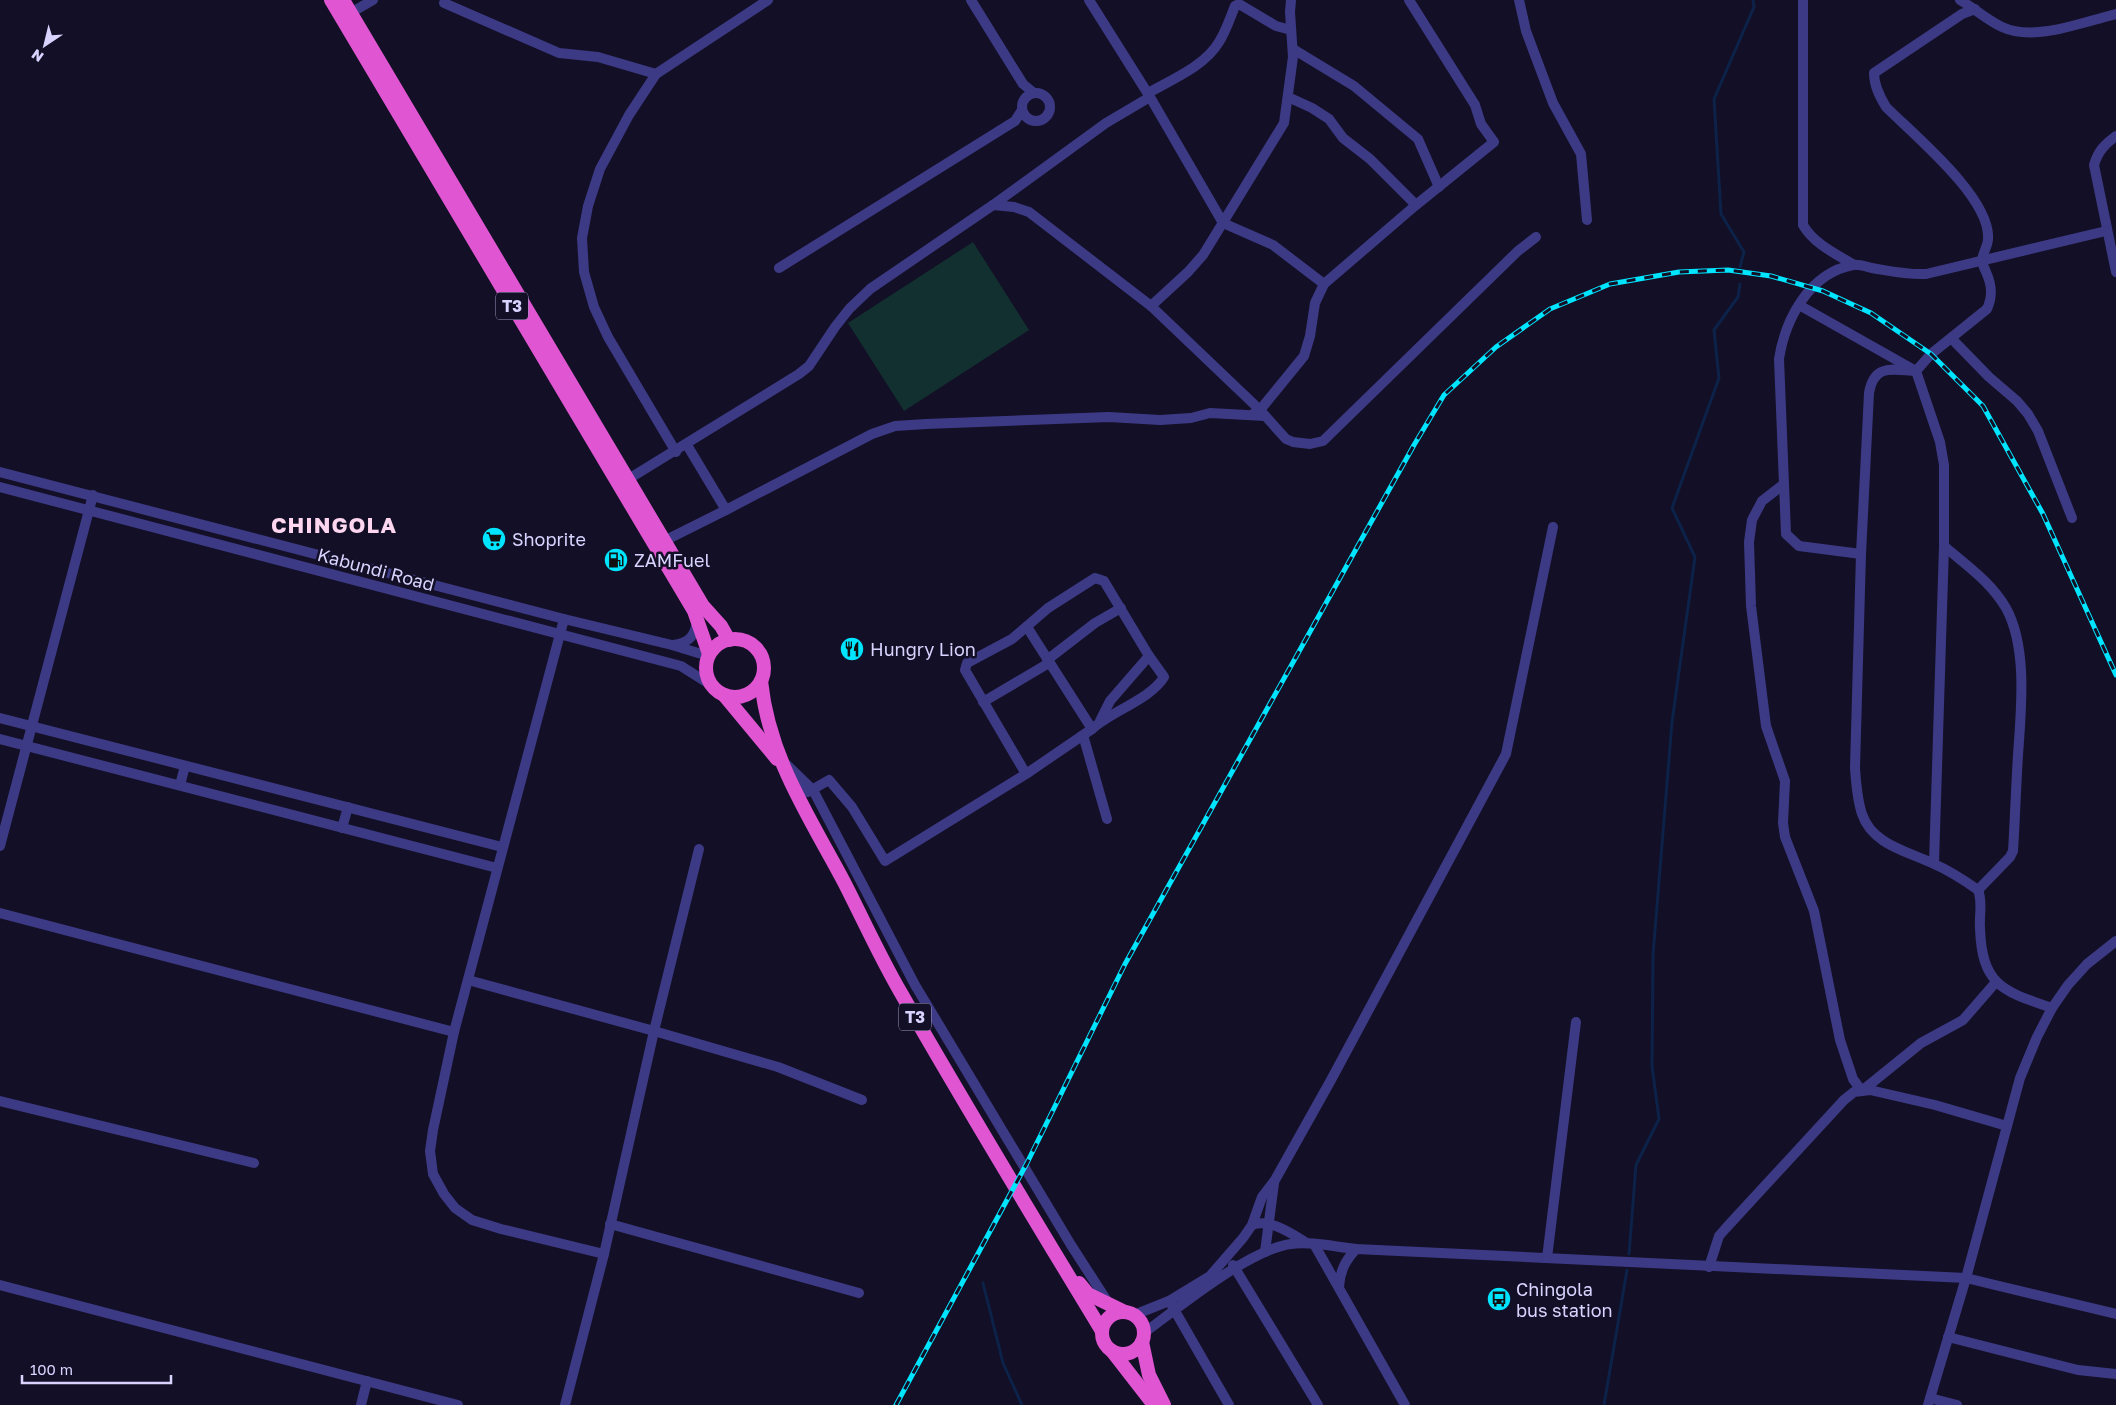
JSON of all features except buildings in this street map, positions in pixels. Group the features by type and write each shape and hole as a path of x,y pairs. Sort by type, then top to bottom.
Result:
{"highway":[{"name":"T3","path":"331,0 346,16 623,482 694,612 709,655 706,668 711,685 724,695 780,760"},
{"name":"T3","path":"343,0 346,16"},
{"name":"T3","path":"623,482 664,542 702,606 721,626 729,640 738,639 755,647 763,662 761,681 763,700 780,760 900,991 1102,1331 1104,1342 1154,1405"},
{"path":"709,655 718,644 729,640"},
{"path":"724,695 734,697 745,695 754,690 761,681"},
{"name":"T3","path":"1061,1264 1088,1294 1110,1306 1129,1313"},
{"path":"1102,1331 1107,1319 1118,1312 1129,1313 1140,1319 1149,1375 1164,1405"},
{"path":"1112,1351 1118,1354 1132,1352 1143,1338"}],"street":[{"path":"346,16 373,0"},
{"path":"676,452 608,337 594,307 584,264 582,238 588,206 600,169 628,116 656,74 768,0"},
{"path":"779,268 1015,121 1036,122 1044,119 1050,107 1045,96 1034,93 1023,84 971,0"},
{"path":"1151,306 1203,255 1280,132 1284,123 1293,50 1291,0"},
{"path":"1258,414 1304,356 1310,336 1315,303 1324,284 1416,205 1494,142 1481,124 1475,105 1409,0"},
{"path":"1519,0 1526,31 1553,103 1581,154 1587,220"},
{"path":"1803,0 1803,226 1808,234 1817,242 1854,265 1913,275 2110,234"},
{"path":"1960,0 2004,27 2022,33 2036,34 2116,14"},
{"path":"1091,1 1149,95 1223,223 1273,245 1324,284"},
{"path":"444,3 559,53 598,57 656,74"},
{"path":"623,482 676,452 799,374 809,366 850,308 870,289 993,205 1106,123 1188,70 1211,52 1219,43 1235,6 1239,4 1276,26 1291,30"},
{"path":"1916,371 1931,354 1982,315 1990,303 1991,283 1982,262 1988,238 1984,219 1974,198 1958,179 1886,108 1874,81 1874,74 1879,68 1908,52 1962,14 1975,9"},
{"path":"1293,50 1354,86 1418,139 1439,187"},
{"path":"1023,84 1022,106 1027,119 1031,121"},
{"path":"1015,121 1022,106 1034,93"},
{"path":"1288,97 1312,108 1330,120 1343,138 1370,159 1416,205"},
{"path":"2116,136 2101,149 2094,165 2110,234 2116,272"},
{"path":"993,205 1014,207 1029,212 1151,306 1278,433 1293,442 1310,444 1323,441 1518,251 1536,237"},
{"path":"1854,265 1836,272 1812,287 1799,305 1785,331 1779,360 1786,534 1799,546 1861,554"},
{"path":"1799,305 1916,371 1940,442 1944,465 1944,546 1934,864"},
{"path":"1952,339 1989,377 2017,400 2028,414 2038,431 2072,518"},
{"path":"1916,371 1883,370 1871,382 1861,554 1856,790 1862,815 1880,839 1891,846 1934,864 1978,890 1980,895 1982,956 1986,969 1996,982 2019,997 2052,1008"},
{"path":"664,542 872,434 895,426 1109,417 1160,420 1191,418 1210,413 1258,414"},
{"path":"687,445 726,510"},
{"name":"Kabundi Road","path":"0,472 709,655"},
{"path":"1784,484 1762,501 1752,520 1749,542 1752,615 1766,726 1785,781 1783,823 1786,837 1814,911 1840,1040 1853,1079 1862,1090"},
{"name":"Kabundi Road","path":"0,487 681,666 711,685"},
{"path":"0,846 93,495"},
{"path":"1143,1338 1172,1306 1210,1276 1228,1258 1252,1225 1262,1198 1275,1180 1331,1080 1506,754 1553,528"},
{"path":"240,550 244,535"},
{"path":"1944,546 1982,577 1995,592 2006,608 2014,626 2018,648 2021,709 2013,851 2010,858 1978,890"},
{"path":"790,782 808,792 829,780 852,807 885,861 1026,774 1100,722 1138,700 1162,680 1163,673 1149,656 1104,581 1095,578 1048,608 1012,639 967,663 965,666 965,670 1026,774"},
{"path":"984,702 1048,662 1096,624 1120,608"},
{"path":"564,619 454,1032 430,1151 433,1174 444,1194 455,1208 472,1220 501,1230 604,1254"},
{"path":"672,645 682,644 690,639 696,631 697,621"},
{"path":"1027,627 1088,732 1107,819"},
{"path":"1100,722 1110,702 1149,656"},
{"path":"0,718 502,847"},
{"path":"0,738 497,868"},
{"path":"780,760 813,790 915,985 1066,1237 1110,1306"},
{"path":"180,785 185,766"},
{"path":"342,828 348,807"},
{"path":"565,1405 604,1254 654,1031 699,849"},
{"path":"0,913 454,1032"},
{"path":"1956,1405 1929,1401 1966,1278 2020,1078 2037,1037 2052,1008 2068,984 2087,964 2116,940"},
{"path":"468,980 778,1067 862,1100"},
{"path":"1862,1090 1921,1043 1963,1020 1996,982"},
{"path":"1547,1258 1576,1022"},
{"path":"1709,1267 1719,1236 1844,1100 1854,1092 1870,1090 1935,1105 2008,1126"},
{"path":"0,1102 254,1163"},
{"path":"1265,1252 1275,1180"},
{"path":"1271,1206 1281,1229"},
{"path":"1252,1225 1262,1223 1269,1225 1310,1244 1339,1287 1405,1405"},
{"path":"610,1224 859,1293"},
{"path":"1129,1313 1172,1306 1265,1252 1280,1246 1310,1244 1356,1249 1966,1278 2116,1314"},
{"path":"1339,1287 1340,1273 1346,1260 1356,1249"},
{"path":"1228,1258 1318,1405"},
{"path":"0,1286 458,1405"},
{"path":"1172,1306 1230,1405"},
{"path":"1948,1337 2078,1370 2116,1374"},
{"path":"362,1405 367,1381"}],"green space":[{"path":"973,242 1029,330 904,411 848,323"}],"waterway":[{"path":"1740,267 1744,252 1721,214 1714,99 1754,7 1753,0"},
{"path":"1629,1254 1636,1165 1659,1119 1652,1066 1653,955 1672,722 1695,557 1672,508 1719,378 1714,330 1738,297 1740,284"},
{"path":"1604,1405 1627,1270"},
{"path":"983,1283 1003,1363 1022,1405"}],"railway":[{"path":"896,1405 1027,1163 1125,964 1414,445 1444,395 1496,347 1550,309 1610,284 1679,272 1728,270 1771,276 1823,291 1871,313 1931,354 1983,406 2043,514 2116,675"}],"place":[{"name":"Shoprite","path":"494,539"},
{"name":"ZAMFuel","path":"616,560"},
{"name":"Hungry Lion","path":"852,649"},
{"name":"Chingola bus station","path":"1499,1299"}],"district":[{"name":"CHINGOLA","path":"334,524"}]}
